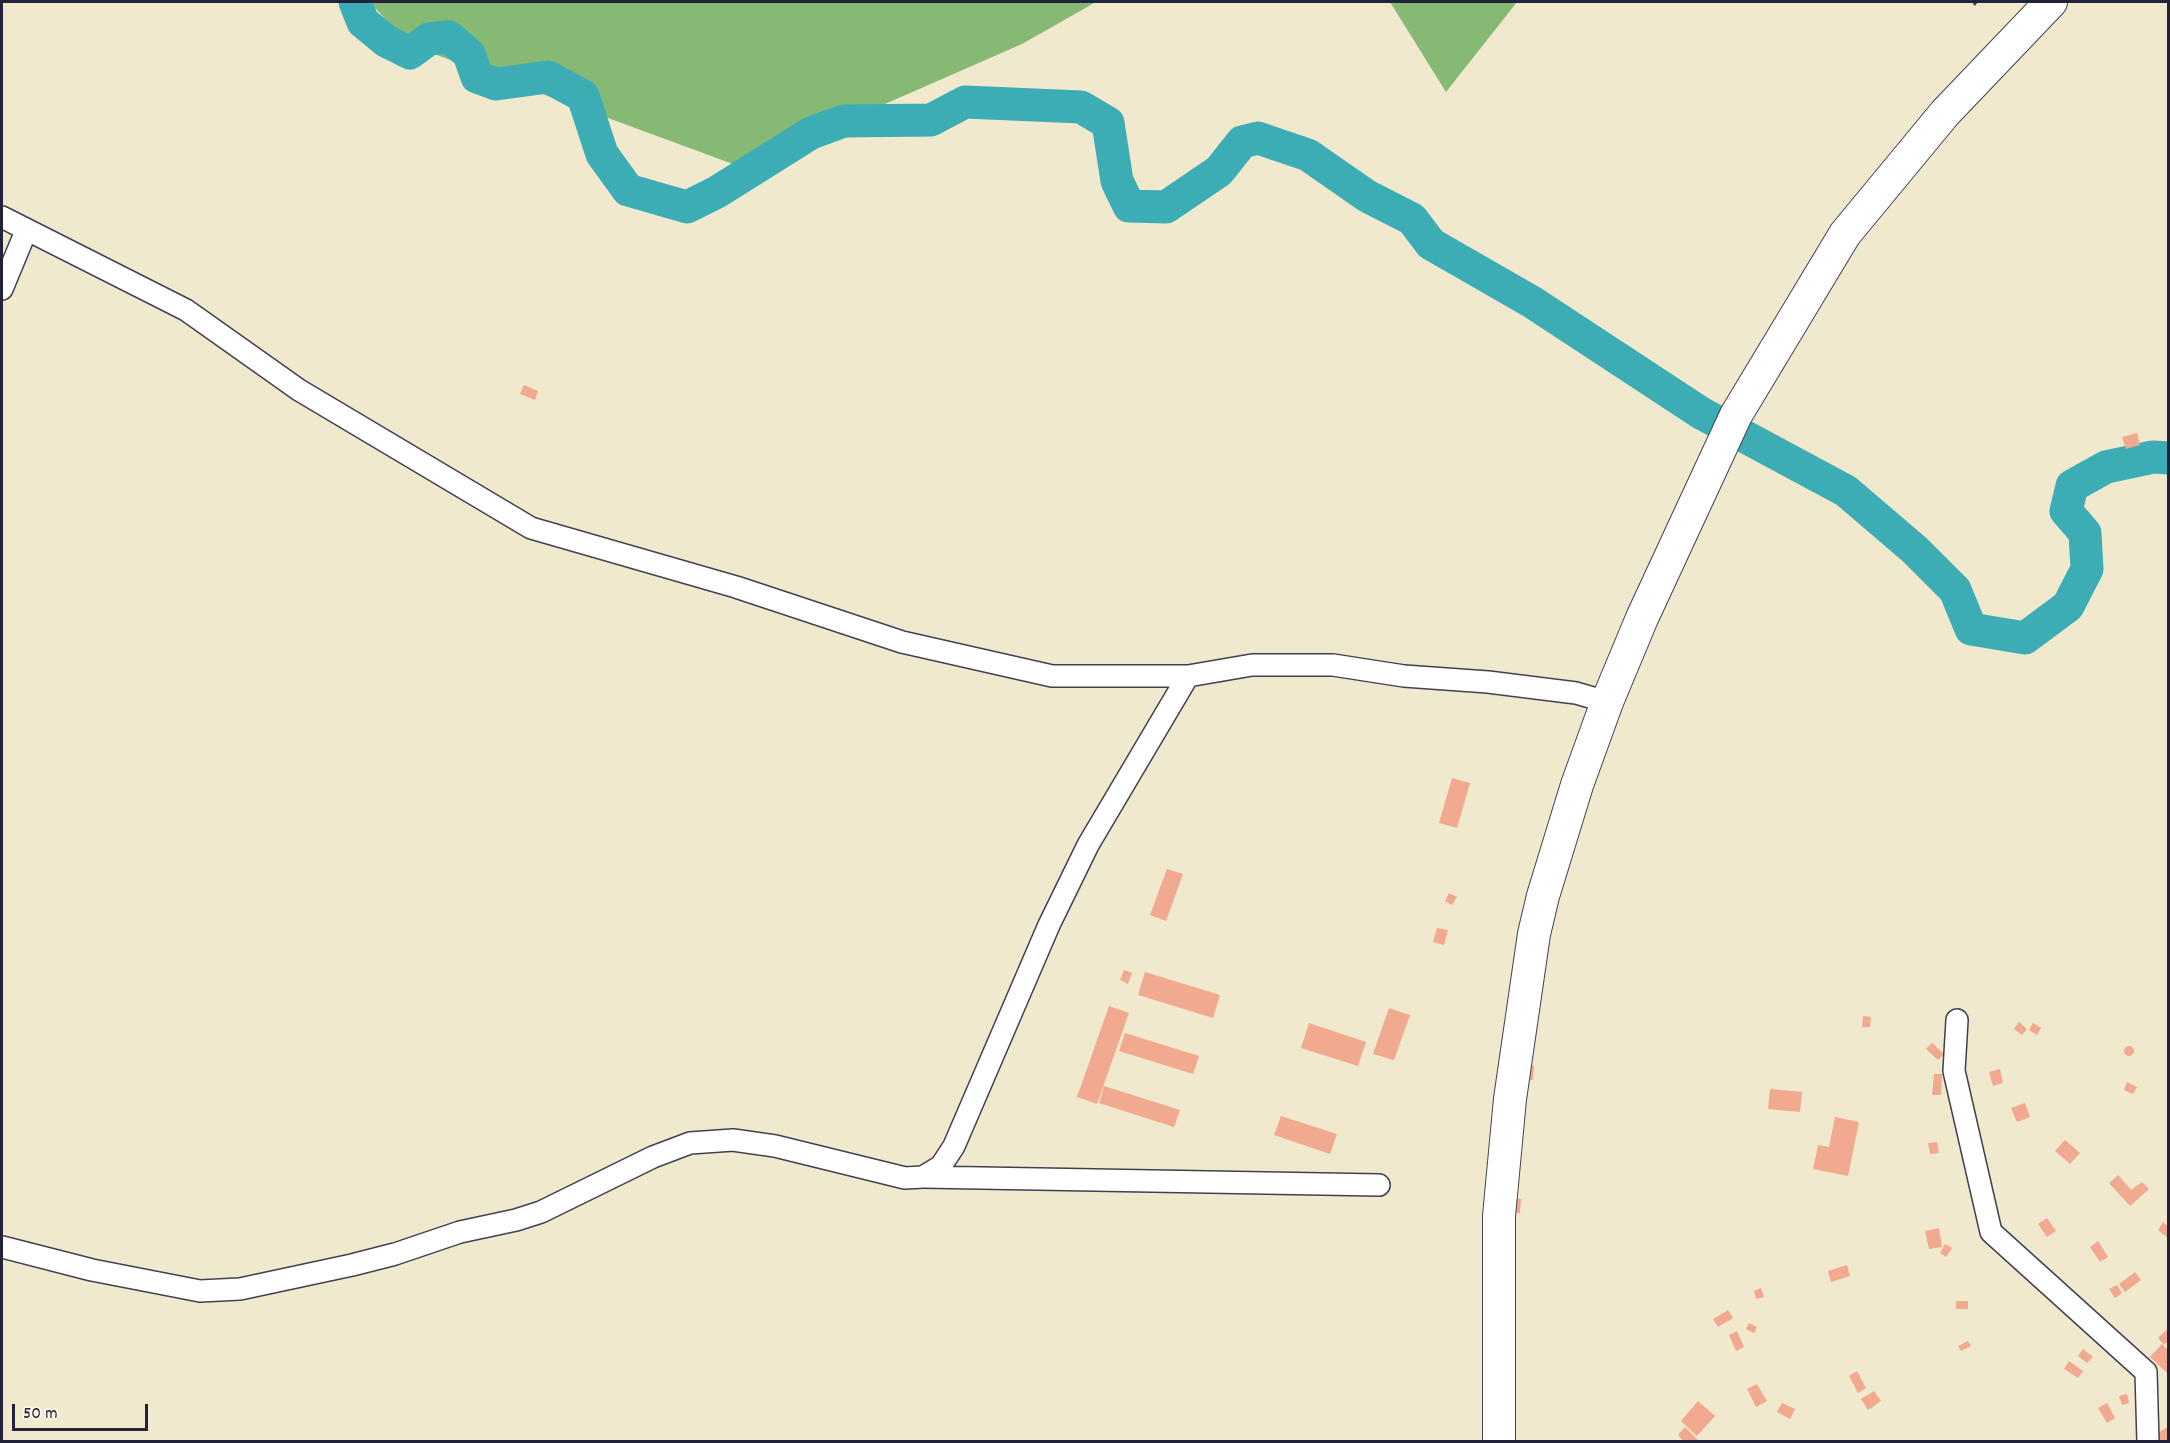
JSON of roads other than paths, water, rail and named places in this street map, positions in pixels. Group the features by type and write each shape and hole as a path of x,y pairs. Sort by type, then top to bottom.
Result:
{"highway":[{"path":"1499,1442 1499,1216 1510,1099 1532,946 1543,896 1570,807 1607,702 1642,618 1736,415 1845,234 1945,113 2051,2"}],"street":[{"path":"2,218 186,310 299,390 531,528 736,587 902,642 1053,676 1188,676 1252,665 1333,665 1404,676 1488,682 1576,693 1607,702"},
{"path":"2,288 26,231"},
{"path":"923,1177 941,1166 954,1146 1049,925 1088,845 1188,676"},
{"path":"1958,1020 1954,1071 1991,1232 2146,1372 2148,1442"},
{"path":"2,1247 92,1270 200,1291 240,1289 395,1254 460,1232 516,1220 541,1212 653,1157 690,1143 733,1140 775,1146 905,1178 1379,1185"}],"waterway":[{"path":"355,2 363,22 386,41 410,53 429,39 449,37 469,54 477,77 496,84 548,77 583,96 602,154 628,190 687,207 717,192 811,133 844,121 931,120 965,102 1081,107 1108,123 1117,181 1129,206 1166,207 1219,171 1242,142 1258,138 1308,155 1367,196 1412,219 1431,244 1532,302 1701,413 1846,491 1915,550 1955,590 1971,629 2025,638 2068,606 2087,569 2085,533 2066,511 2072,486 2106,467 2153,457 2168,458"}]}
